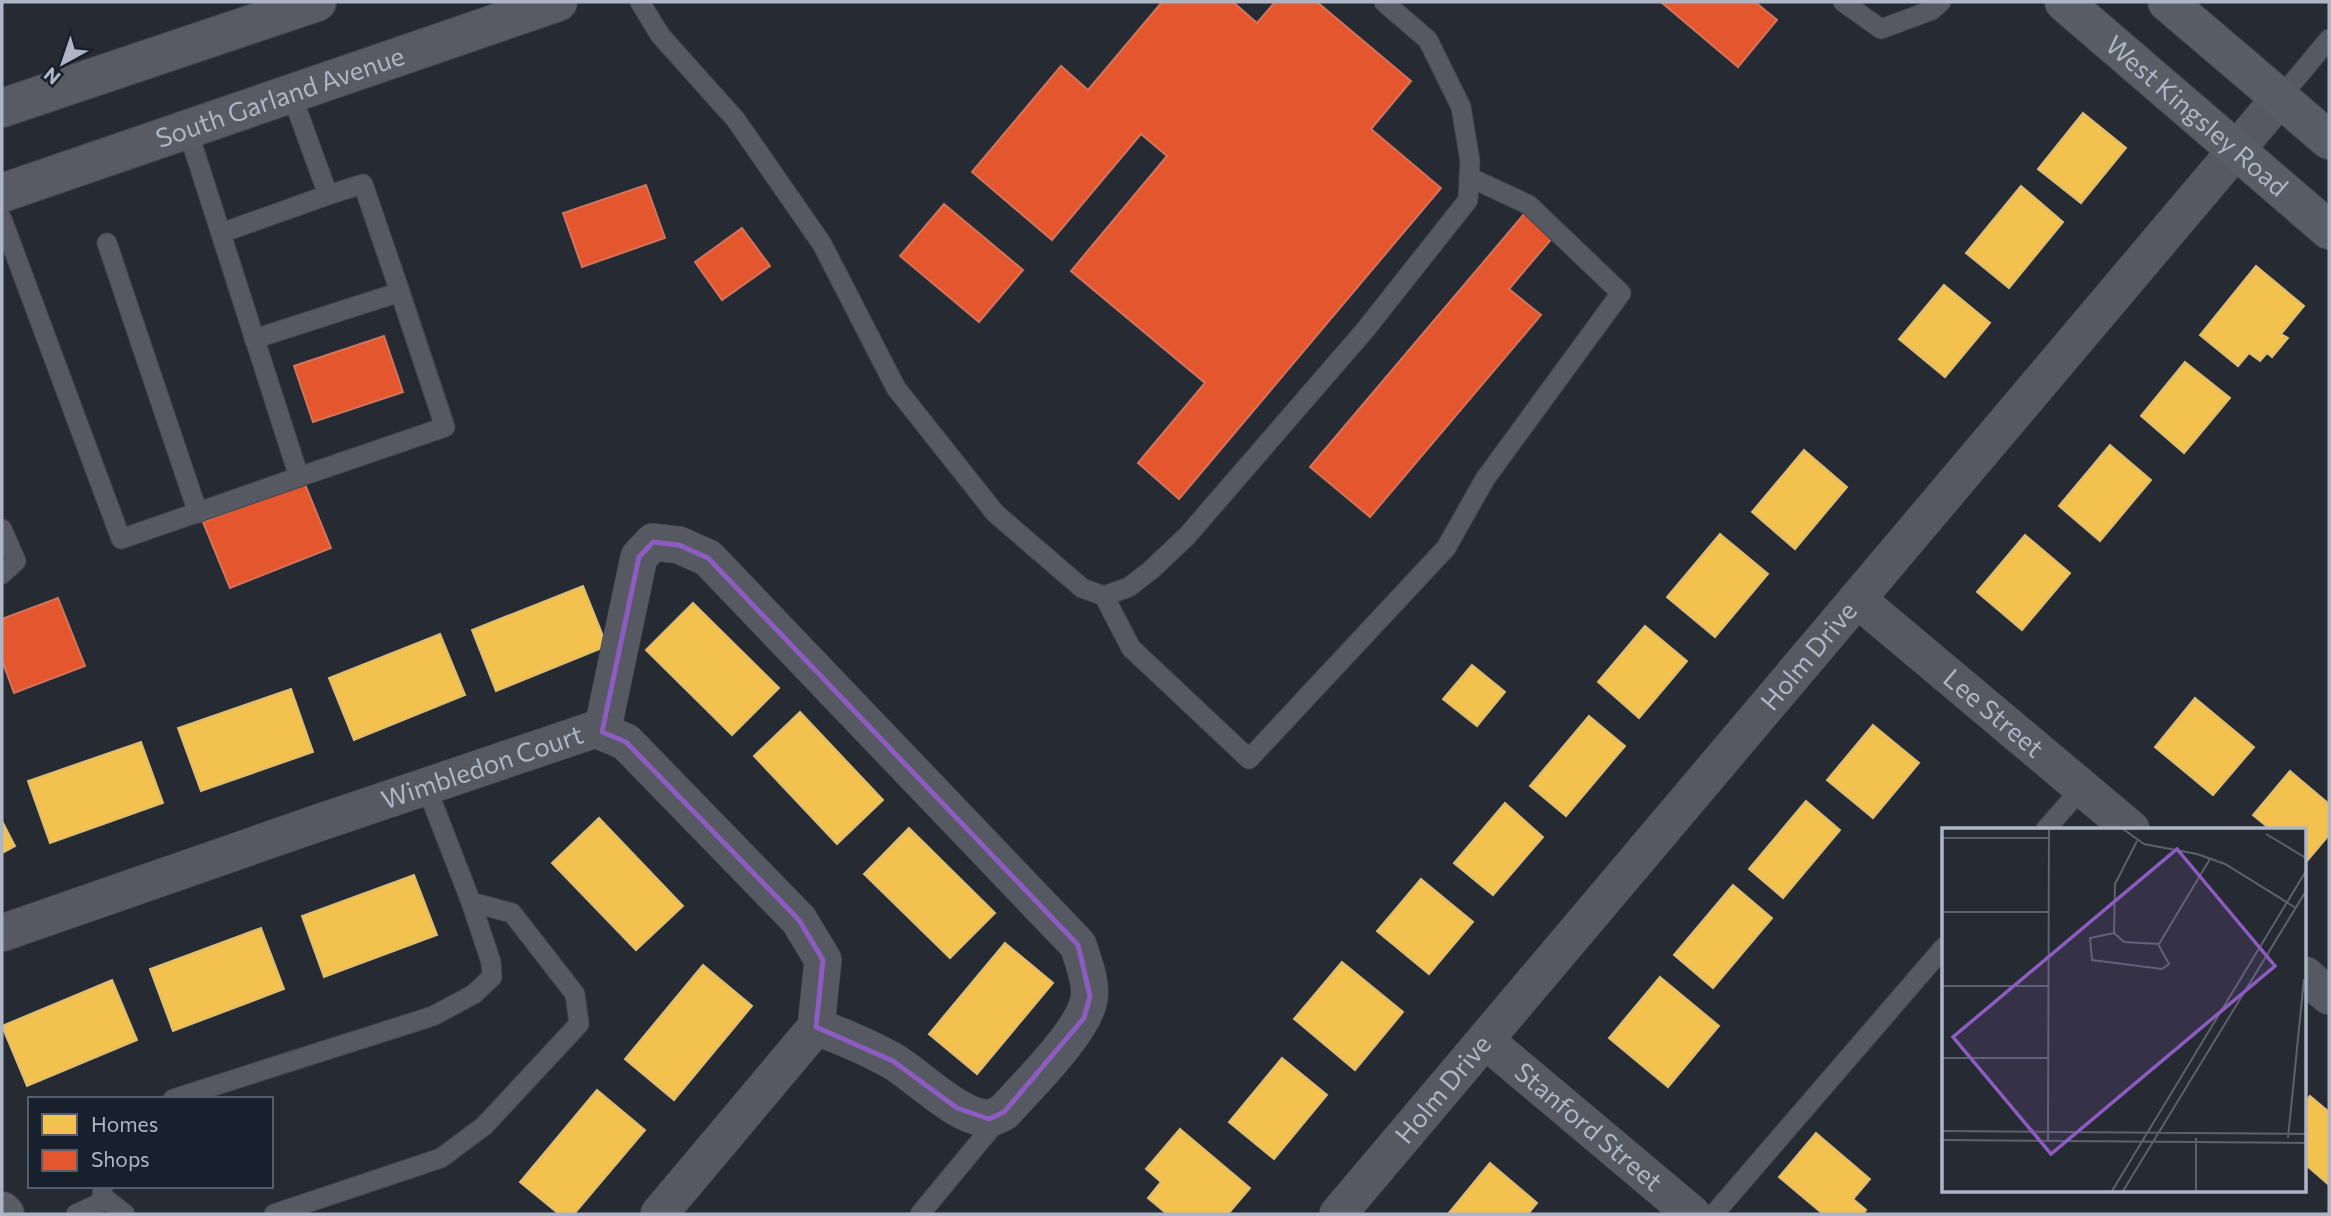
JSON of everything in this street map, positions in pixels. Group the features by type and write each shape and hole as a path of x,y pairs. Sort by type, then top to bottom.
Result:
{"main road":[{"path":"2,108 317,2"},
{"name":"South Garland Avenue","path":"2,193 558,2"},
{"name":"West Kingsley Road","path":"2064,2 2329,230"},
{"path":"2167,2 2329,140"}],"street":[{"name":"Holm Drive","path":"1338,1214 2280,98"},
{"path":"602,732 639,557 653,542 679,545 708,558 1077,945 1090,996 1084,1018 1070,1037 1004,1112 989,1119 957,1108 893,1061 816,1027 659,1214"},
{"name":"Lee Street","path":"1857,599 2130,828"},
{"name":"Wimbledon Court","path":"2,933 596,729 626,742 799,919 823,960 816,1027"},
{"path":"2306,976 2329,996"},
{"name":"Stanford Street","path":"1485,1040 1692,1214"}],"lane":[{"path":"640,2 660,36 736,120 822,244 896,388 995,513 1082,588 1104,596 1129,587 1152,570 1187,536 1366,329 1468,201 1470,161 1461,107 1428,40 1384,2"},
{"path":"1843,2 1881,29 1932,10 1941,2"},
{"path":"2280,98 2329,39"},
{"path":"291,93 328,195"},
{"path":"187,128 299,477"},
{"path":"1104,596 1130,648 1249,759 1446,548 1485,479 1621,293 1529,205 1469,177"},
{"path":"2,219 121,539 445,427 363,184 220,233"},
{"path":"107,243 198,513"},
{"path":"254,339 400,292"},
{"path":"2,528 16,561 2,574"},
{"path":"179,1097 433,1016 474,994 492,976 491,962 471,902 426,786"},
{"path":"2047,828 2082,788"},
{"path":"274,1214 441,1158 484,1126 579,1024 575,994 512,913 471,902"},
{"path":"1714,1214 1942,949"},
{"path":"920,1214 1004,1112"},
{"path":"75,1214 105,1193 125,1214"}],"highlighted area":[{"path":"653,542 679,545 708,558 1078,945 1090,996 1084,1018 1004,1112 989,1119 957,1108 893,1061 816,1027 823,960 799,920 626,742 602,732 639,557"}],"building: Homes":[{"path":"2083,113 2126,148 2081,203 2038,169"},
{"path":"2021,186 2063,222 2009,288 1966,253"},
{"path":"2256,266 2304,306 2281,334 2288,338 2272,357 2267,353 2260,361 2249,353 2238,366 2200,335"},
{"path":"1944,285 1990,323 1945,377 1899,339"},
{"path":"2185,362 2230,398 2184,453 2141,416"},
{"path":"2110,445 2151,480 2100,541 2059,506"},
{"path":"1804,450 1847,487 1795,549 1752,512"},
{"path":"1720,534 1768,574 1715,637 1667,597"},
{"path":"2025,535 2070,573 2022,630 1977,592"},
{"path":"583,586 607,646 496,691 472,630"},
{"path":"693,603 779,688 732,735 646,650"},
{"path":"1645,626 1687,661 1639,718 1598,682"},
{"path":"440,634 465,695 354,740 329,678"},
{"path":"1472,665 1505,692 1477,726 1443,699"},
{"path":"291,689 313,752 201,791 178,728"},
{"path":"2195,698 2254,747 2213,795 2155,747"},
{"path":"800,712 883,800 837,844 754,756"},
{"path":"1589,716 1625,746 1566,816 1530,786"},
{"path":"1873,725 1919,763 1873,818 1827,780"},
{"path":"141,742 163,803 50,843 28,781"},
{"path":"2290,771 2329,804 2329,835 2307,861 2306,828 2269,828 2253,815"},
{"path":"1806,801 1840,830 1783,898 1749,869"},
{"path":"1505,803 1543,837 1493,895 1454,863"},
{"path":"599,818 683,906 636,950 552,863"},
{"path":"2,821 15,846 2,853"},
{"path":"909,828 995,913 950,958 864,874"},
{"path":"414,875 437,935 324,977 302,916"},
{"path":"1421,879 1473,922 1429,974 1377,931"},
{"path":"1733,885 1772,918 1713,988 1674,955"},
{"path":"261,928 284,989 173,1031 150,969"},
{"path":"1005,943 1053,983 977,1074 929,1034"},
{"path":"1342,962 1403,1012 1355,1070 1294,1019"},
{"path":"703,965 752,1006 674,1100 625,1059"},
{"path":"1660,977 1719,1026 1668,1087 1609,1038"},
{"path":"112,980 137,1040 27,1086 2,1026"},
{"path":"1282,1058 1327,1095 1274,1159 1229,1122"},
{"path":"597,1090 645,1130 574,1214 559,1214 520,1182"},
{"path":"2310,1096 2329,1112 2329,1185 2306,1165 2306,1101"},
{"path":"1180,1129 1250,1188 1228,1214 1167,1214 1148,1198 1161,1182 1146,1169"},
{"path":"1816,1133 1870,1179 1853,1199 1866,1210 1863,1214 1823,1214 1779,1177"},
{"path":"1490,1163 1537,1203 1528,1214 1448,1214"}],"building: Shops":[{"path":"1162,2 1233,2 1257,23 1275,2 1317,2 1411,81 1371,129 1441,188 1179,499 1138,463 1205,383 1071,271 1167,156 1141,134 1052,240 972,172 1061,66 1088,90"},
{"path":"1661,2 1755,2 1777,20 1738,67"},
{"path":"646,185 665,238 582,267 563,213"},
{"path":"944,204 1023,270 979,322 900,256"},
{"path":"1525,213 1553,237 1509,289 1541,315 1370,517 1310,467"},
{"path":"742,228 770,266 722,300 695,262"},
{"path":"384,336 403,392 313,422 294,366"},
{"path":"304,482 331,548 230,588 203,522"},
{"path":"58,598 85,666 14,693 2,660 2,619"}]}
